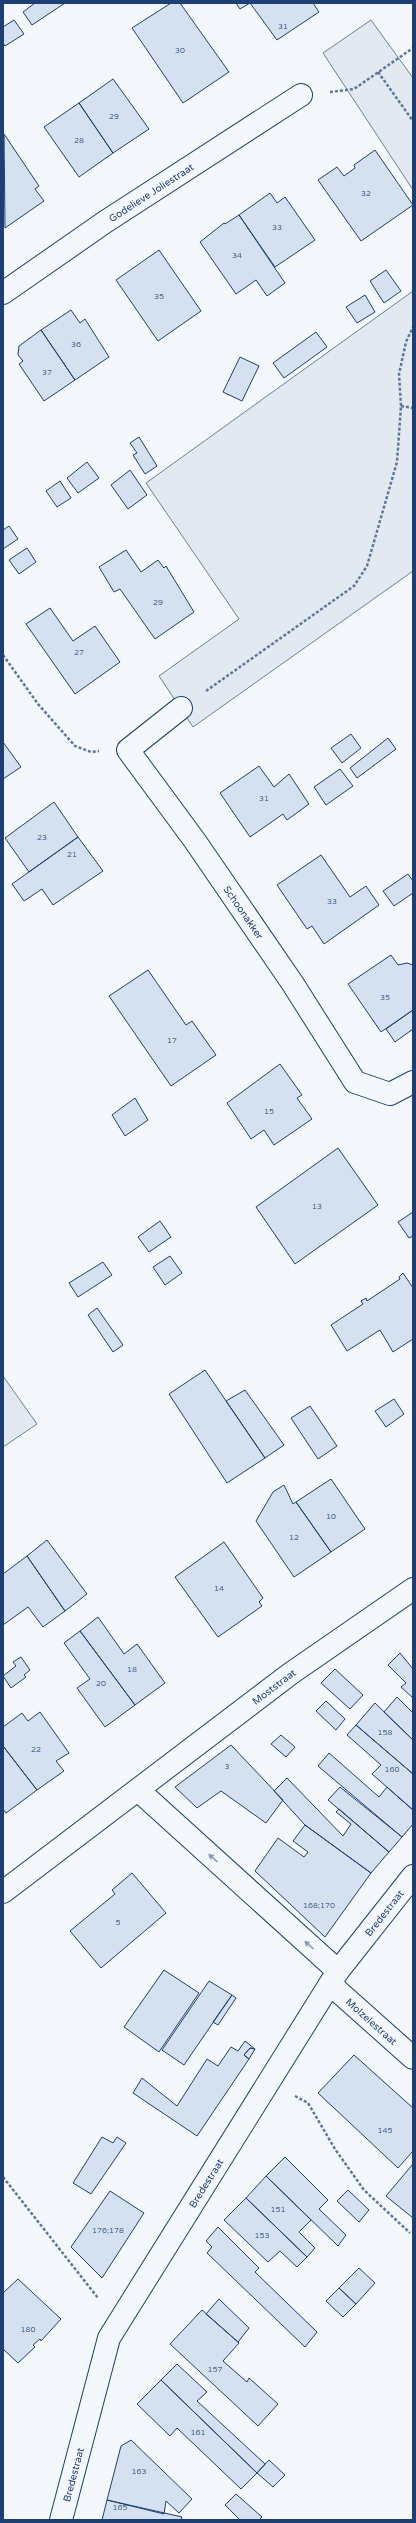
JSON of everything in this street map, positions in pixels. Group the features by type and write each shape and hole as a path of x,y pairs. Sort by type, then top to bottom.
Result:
{"street":[{"name":"Godelieve Joliestraat","path":"3,293 105,222 301,95"},
{"path":"128,750 181,708"},
{"name":"Schoonakker","path":"128,750 195,841 293,984 355,1082 390,1094 413,1082"},
{"name":"Moststraat","path":"3,1892 290,1674 413,1589"},
{"path":"138,1790 334,1977"},
{"name":"Bredestraat","path":"62,2520 109,2338 334,1977 413,1876"},
{"name":"Molzelestraat","path":"334,1977 413,2058"}],"path":[{"path":"301,95 354,89 413,48"},
{"path":"378,72 413,121"},
{"path":"181,708 354,586 367,566 397,462 401,406 399,374 406,342 413,327"},
{"path":"401,406 413,408"},
{"path":"3,655 38,704 75,746 91,752 128,750"},
{"path":"270,2080 308,2103 335,2149 364,2190 410,2233"},
{"path":"3,2177 118,2323"}],"shaded area":[{"path":"371,20 413,78 413,190 323,53"},
{"path":"413,291 413,571 193,727 159,676 239,619 146,483"},
{"path":"3,1376 37,1424 3,1447"}],"building":[{"path":"35,3 65,3 32,25 23,12"},
{"path":"171,3 180,3 229,72 183,103 132,28"},
{"path":"236,3 250,3 240,9"},
{"path":"250,3 313,3 319,12 277,40"},
{"path":"14,20 24,34 5,46 3,43 3,27"},
{"path":"113,79 149,129 113,153 79,103"},
{"path":"79,103 113,153 79,177 44,127"},
{"path":"4,134 39,186 35,189 44,201 5,228"},
{"path":"375,150 413,205 361,241 318,180 337,167 344,176 355,168 354,165"},
{"path":"270,193 277,203 285,197 315,240 275,267 239,215"},
{"path":"239,215 285,283 267,296 256,280 236,294 200,242 224,223 225,224"},
{"path":"159,250 201,311 158,341 116,280"},
{"path":"386,270 401,291 384,303 370,281"},
{"path":"365,295 375,312 357,323 346,307"},
{"path":"71,310 80,323 85,319 109,357 75,380 41,330"},
{"path":"41,330 75,380 44,401 19,364 23,361 18,355 19,346"},
{"path":"316,332 327,347 284,378 273,363"},
{"path":"240,357 259,366 242,401 223,392"},
{"path":"139,437 157,466 145,474 133,455 137,453 130,443"},
{"path":"87,462 99,478 78,493 67,478"},
{"path":"130,470 147,495 128,509 111,485"},
{"path":"60,481 71,498 57,507 46,491"},
{"path":"9,526 18,539 3,549 3,530"},
{"path":"27,548 36,562 19,574 9,560"},
{"path":"126,550 141,572 158,560 164,568 166,566 194,612 155,639 120,589 114,592 99,567"},
{"path":"50,608 73,641 95,626 120,662 75,694 26,624"},
{"path":"351,734 361,748 342,763 331,748"},
{"path":"388,738 396,749 357,778 350,768"},
{"path":"3,742 21,767 3,779"},
{"path":"259,766 274,787 289,774 309,804 287,820 283,814 250,837 220,793"},
{"path":"340,769 353,786 326,805 314,787"},
{"path":"54,802 78,837 29,872 5,838"},
{"path":"78,837 103,871 53,905 42,889 24,901 12,884"},
{"path":"321,855 350,897 366,886 379,905 324,944 312,926 307,929 277,885"},
{"path":"408,874 413,881 413,893 394,906 383,891"},
{"path":"391,955 398,965 407,963 413,965 413,1010 381,1032 348,984"},
{"path":"148,970 186,1025 192,1021 216,1055 171,1086 109,996"},
{"path":"413,1010 413,1029 395,1042 386,1029"},
{"path":"280,1064 302,1095 297,1098 312,1119 274,1145 264,1130 251,1139 227,1103"},
{"path":"135,1098 148,1120 125,1136 112,1115"},
{"path":"338,1148 378,1205 295,1264 256,1207"},
{"path":"413,1212 413,1236 409,1238 398,1222"},
{"path":"160,1221 171,1237 149,1252 138,1237"},
{"path":"170,1256 182,1273 165,1285 153,1267"},
{"path":"103,1262 112,1275 78,1297 69,1283"},
{"path":"403,1273 413,1288 413,1339 393,1352 380,1330 347,1351 331,1325 363,1304 361,1301 366,1298 367,1301 400,1279 399,1277"},
{"path":"97,1308 123,1345 113,1352 88,1315"},
{"path":"205,1370 265,1458 227,1483 169,1394"},
{"path":"245,1390 284,1445 265,1458 226,1401"},
{"path":"394,1399 404,1414 386,1427 375,1411"},
{"path":"310,1406 337,1446 318,1459 291,1418"},
{"path":"331,1479 365,1529 331,1552 296,1502"},
{"path":"284,1485 293,1504 296,1502 331,1552 294,1577 256,1521 273,1492"},
{"path":"47,1540 87,1594 65,1611 27,1556"},
{"path":"224,1542 263,1598 259,1602 262,1606 218,1637 175,1577"},
{"path":"27,1556 65,1611 43,1627 28,1607 3,1625 3,1574"},
{"path":"98,1617 124,1654 137,1644 165,1683 135,1705 80,1631"},
{"path":"80,1631 135,1705 105,1727 77,1688 90,1679 64,1643"},
{"path":"400,1653 413,1669 413,1698 401,1687 406,1683 388,1665"},
{"path":"21,1657 30,1670 24,1675 26,1677 11,1688 3,1676 16,1666 13,1662"},
{"path":"335,1669 363,1695 350,1709 321,1683"},
{"path":"397,1697 413,1713 413,1740 384,1712"},
{"path":"326,1701 345,1719 336,1730 316,1711"},
{"path":"375,1703 413,1740 413,1774 356,1725"},
{"path":"40,1712 69,1753 56,1761 64,1771 37,1790 3,1746 3,1727 22,1713 28,1721"},
{"path":"356,1725 413,1774 413,1810 372,1774 381,1765 347,1735"},
{"path":"281,1735 295,1747 286,1757 271,1744"},
{"path":"231,1745 283,1800 266,1823 221,1791 197,1808 175,1787"},
{"path":"3,1746 37,1790 6,1813 3,1809"},
{"path":"329,1753 379,1797 387,1787 413,1810 413,1824 402,1837 318,1766"},
{"path":"287,1778 343,1836 351,1824 336,1812 339,1809 389,1852 371,1873 305,1825 274,1791"},
{"path":"340,1787 402,1837 389,1852 328,1800"},
{"path":"305,1825 371,1873 325,1937 255,1871 278,1838 304,1857 308,1852 293,1841"},
{"path":"132,1873 166,1913 101,1968 70,1931 115,1894 112,1890"},
{"path":"164,1970 199,1993 159,2052 124,2027"},
{"path":"209,1981 232,1995 184,2065 162,2050"},
{"path":"232,1995 236,1998 218,2025 213,2022"},
{"path":"245,2041 255,2049 250,2048 244,2055 249,2059 197,2136 133,2093 142,2078 177,2106 207,2059 218,2066 231,2047 238,2051"},
{"path":"250,2048 255,2049 249,2059 244,2055"},
{"path":"354,2055 413,2108 413,2151 398,2168 318,2093"},
{"path":"102,2137 113,2143 117,2137 126,2143 91,2194 73,2183"},
{"path":"285,2157 328,2200 319,2209 346,2235 338,2246 266,2176"},
{"path":"413,2164 413,2218 386,2196"},
{"path":"266,2176 311,2220 299,2232 315,2248 307,2257 246,2198"},
{"path":"348,2190 369,2210 359,2222 337,2201"},
{"path":"110,2191 144,2213 102,2278 71,2247"},
{"path":"246,2198 307,2257 297,2267 280,2251 268,2262 224,2220"},
{"path":"218,2227 259,2268 255,2272 317,2332 305,2347 207,2253 212,2247 206,2241"},
{"path":"359,2268 375,2283 356,2304 339,2288"},
{"path":"18,2279 61,2319 41,2341 40,2339 33,2345 35,2347 18,2363 3,2349 3,2293"},
{"path":"339,2288 356,2304 343,2317 326,2301"},
{"path":"219,2299 249,2328 238,2342 206,2314"},
{"path":"202,2310 239,2343 223,2361 247,2382 249,2378 278,2404 258,2426 170,2344"},
{"path":"177,2364 207,2392 197,2401 265,2464 257,2473 161,2380"},
{"path":"161,2380 257,2473 241,2489 177,2428 170,2436 137,2404"},
{"path":"131,2440 192,2499 179,2513 166,2501 164,2514 107,2500 121,2446"},
{"path":"269,2460 285,2475 273,2487 257,2473"},
{"path":"236,2494 262,2517 259,2520 240,2520 225,2505"},
{"path":"107,2500 182,2517 181,2520 102,2520"}]}
